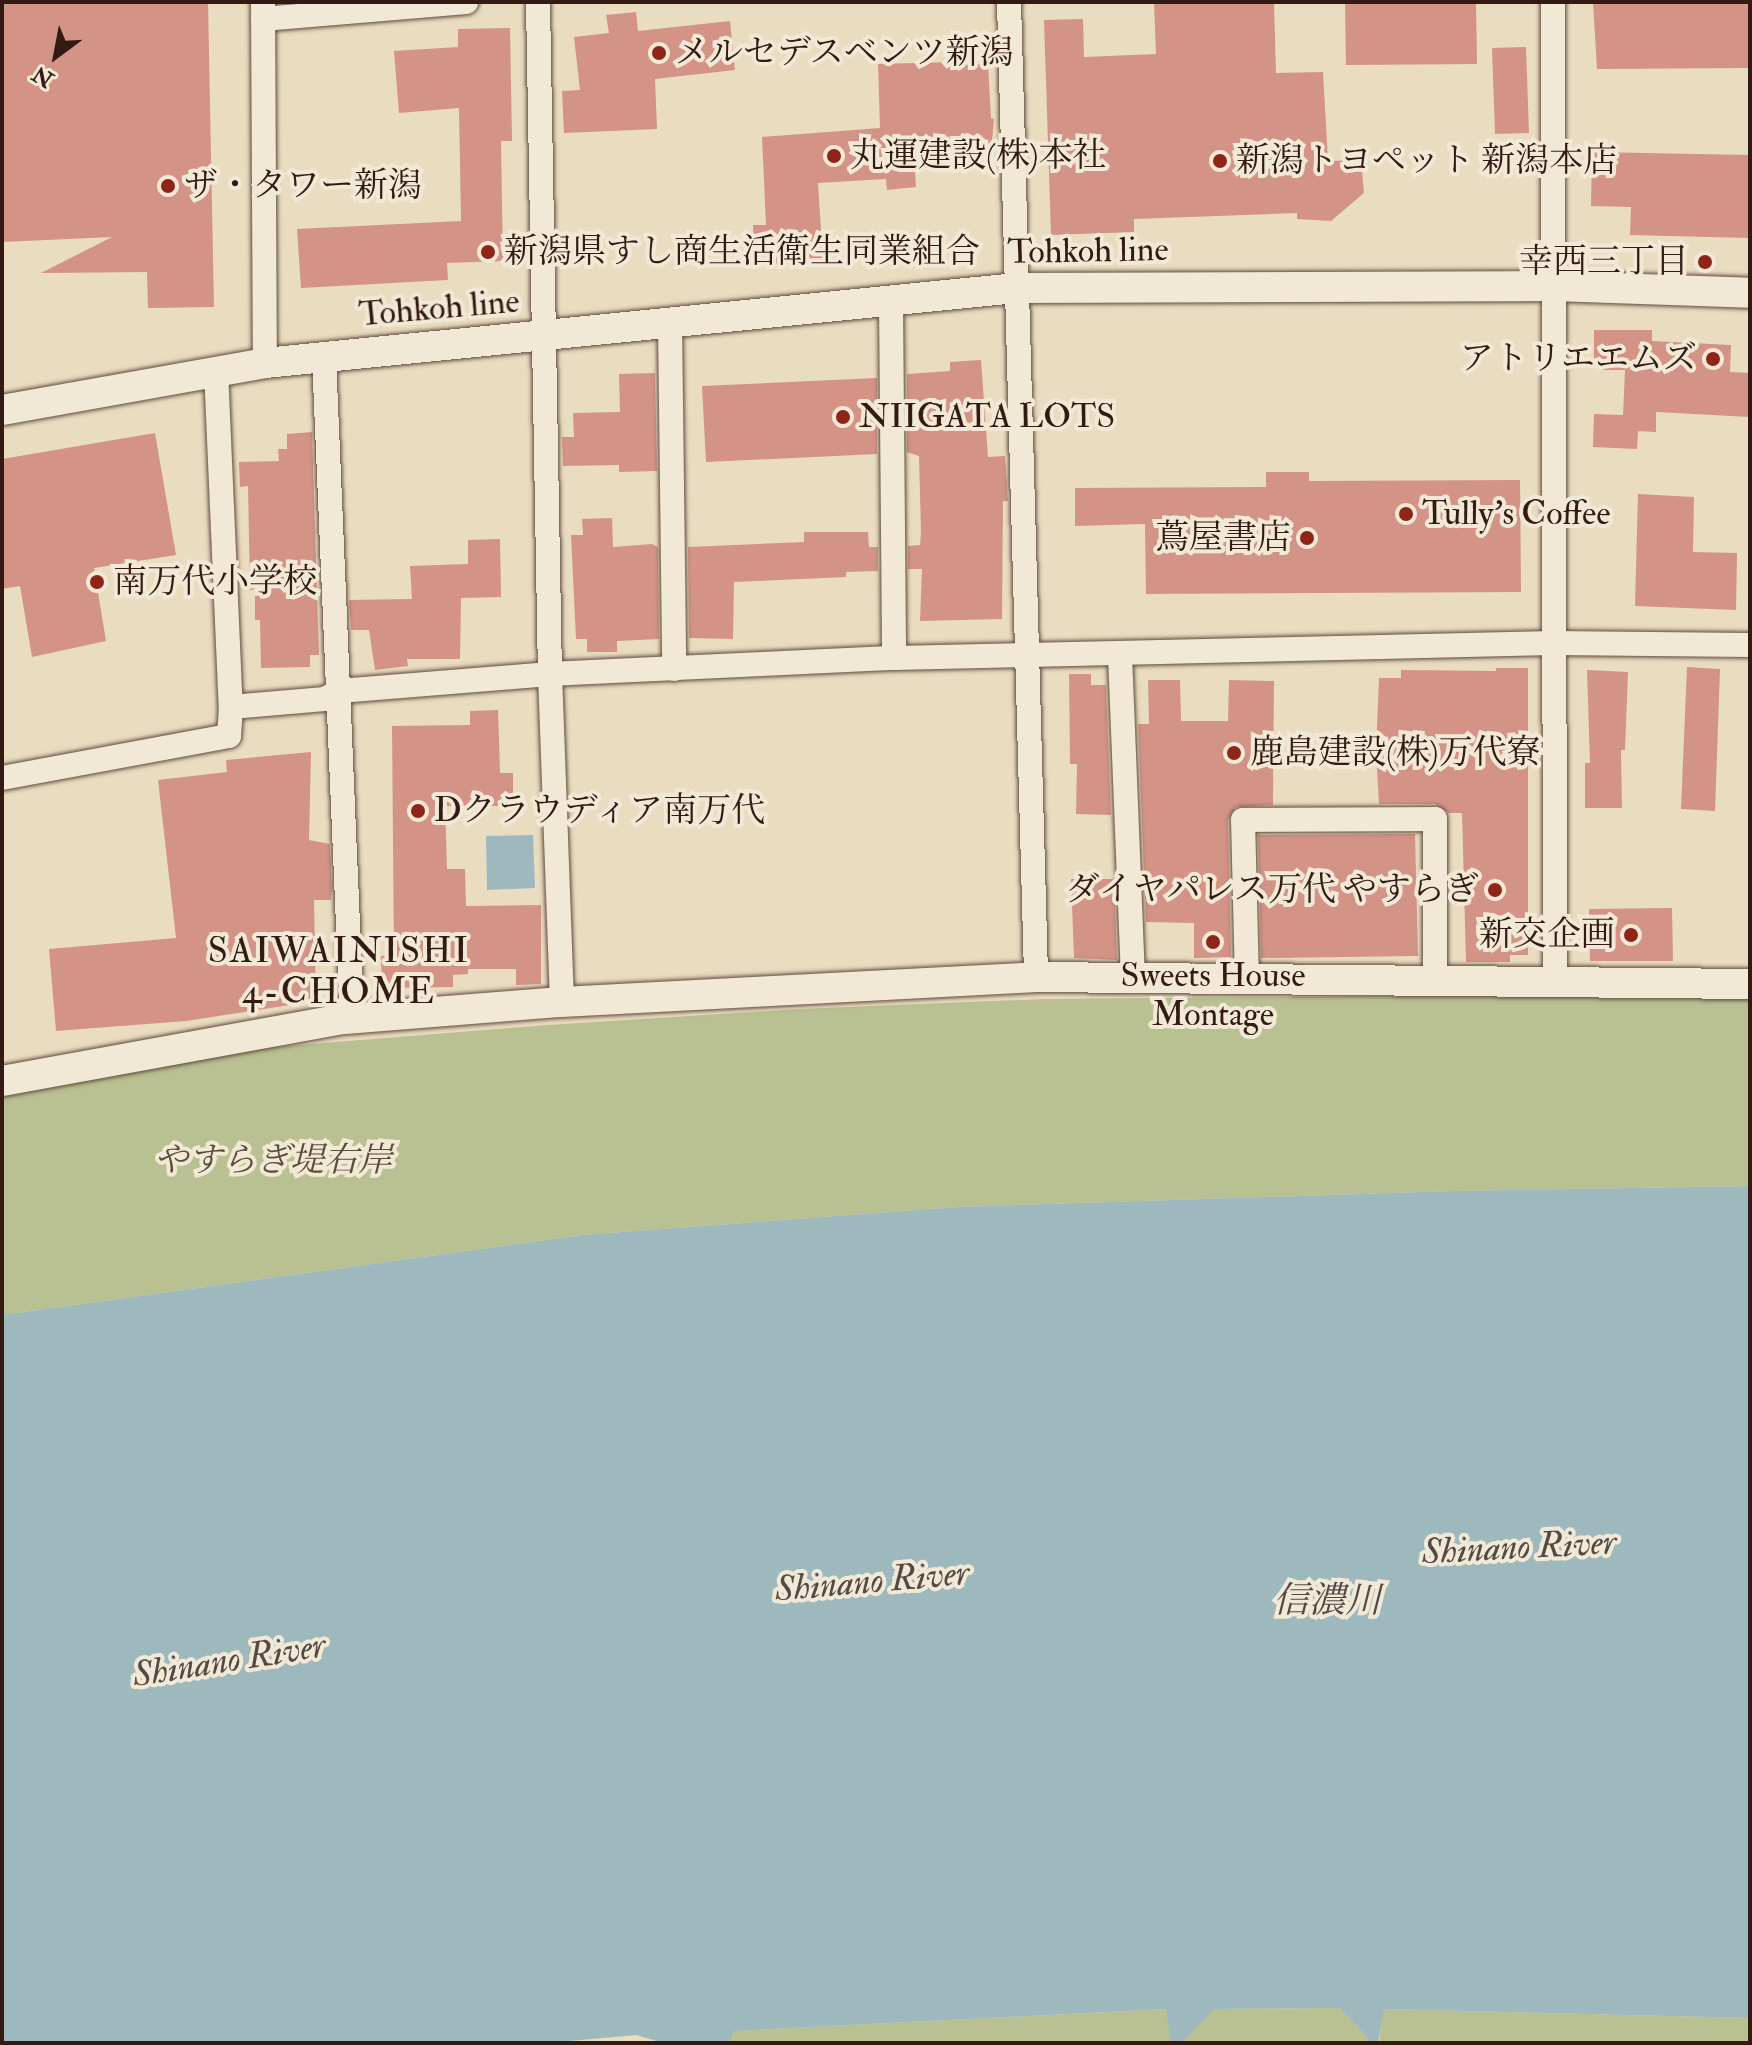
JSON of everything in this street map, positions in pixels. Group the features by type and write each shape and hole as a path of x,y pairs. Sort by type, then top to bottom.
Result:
{"street":[{"path":"265,363 263,11 466,2"},
{"path":"538,2 550,674 562,1002"},
{"path":"1009,2 1036,977"},
{"path":"1553,2 1555,985"},
{"name":"Tohkoh line","path":"2,410 265,363 1016,288 1554,286 1750,293"},
{"path":"891,302 894,658"},
{"path":"670,322 674,669"},
{"path":"324,357 352,1019"},
{"path":"2,778 229,736 231,707 216,370"},
{"path":"231,707 325,699 339,691 550,674 894,658 1553,643 1750,645"},
{"path":"1120,655 1133,978"},
{"path":"1247,982 1243,820 1435,819 1435,982"},
{"path":"2,1081 352,1019 562,1002 1036,977 1247,982 1750,984"}],"green space":[{"name":"やすらぎ堤右岸","path":"1531,995 1750,999 1750,1186 1452,1191 958,1207 582,1235 2,1315 2,1097 261,1048 548,1025 800,1009 1045,999"},
{"path":"1340,2008 1372,2043 1182,2043 1215,2009"},
{"path":"1167,2009 1171,2043 730,2043 734,2031"},
{"path":"1383,2009 1750,2018 1750,2043 1379,2043"}],"water":[{"path":"533,835 535,888 487,890 486,836"},
{"name":"信濃川","path":"1750,1186 1750,2018 1384,2009 1378,2043 1372,2043 1340,2008 1215,2009 1182,2043 1171,2043 1166,2009 734,2031 730,2043 664,2043 636,2035 547,2043 2,2043 2,1315 582,1235 958,1207 1452,1191"}],"building":[{"path":"2,2 208,2 214,307 148,308 147,272 41,273 112,237 2,242"},
{"path":"1154,2 1274,2 1276,73 1323,72 1328,161 1361,160 1364,193 1331,221 1297,219 1297,213 1134,219 1134,232 1051,235 1044,20 1083,19 1084,57 1156,54"},
{"path":"1345,2 1476,2 1477,64 1346,65"},
{"path":"1593,2 1750,2 1750,68 1597,69"},
{"path":"636,12 638,31 730,21 735,70 655,79 657,129 564,133 562,91 580,90 574,37 609,33 606,15"},
{"path":"510,28 512,141 501,141 503,261 447,263 448,280 301,288 297,229 461,221 459,108 399,113 394,51 458,47 458,29"},
{"path":"1526,47 1529,133 1495,134 1492,48"},
{"path":"955,62 955,65 988,64 991,118 994,119 991,151 913,143 916,187 887,190 886,179 818,183 823,263 755,264 753,225 766,225 762,137 880,128 878,64"},
{"path":"1592,152 1750,155 1750,238 1630,235 1631,207 1591,206"},
{"path":"1594,330 1652,330 1652,341 1731,345 1730,372 1750,373 1750,417 1656,412 1656,432 1638,431 1637,449 1593,447 1594,414 1623,415 1625,370 1602,370 1602,363 1594,363"},
{"path":"981,360 988,457 1005,456 1008,501 1003,501 1002,619 920,621 922,569 908,569 908,546 920,545 921,532 919,456 907,452 907,374 950,371 950,362"},
{"path":"655,373 657,471 619,472 619,465 563,466 562,437 574,437 573,413 620,412 619,374"},
{"path":"877,378 877,454 706,462 702,386"},
{"path":"312,432 319,655 310,655 310,667 261,668 260,620 255,620 255,589 250,590 248,486 240,487 239,462 279,461 278,449 287,449 287,434"},
{"path":"155,433 176,555 94,568 106,641 32,657 20,586 2,589 2,459"},
{"name":"蔦屋書店","path":"1266,472 1309,472 1309,481 1520,480 1521,592 1146,594 1145,524 1075,526 1075,488 1266,487"},
{"path":"1638,494 1694,497 1693,552 1737,553 1736,610 1635,606"},
{"path":"612,518 613,547 652,544 658,547 659,639 617,641 617,652 587,652 587,639 576,639 571,535 583,535 582,519"},
{"path":"804,532 868,532 869,547 878,547 878,571 846,572 846,577 734,582 733,639 689,638 688,547 804,542"},
{"path":"500,539 501,597 461,598 460,659 407,659 408,666 375,670 369,630 351,630 349,600 412,599 410,566 468,564 468,540"},
{"path":"1687,667 1720,669 1715,811 1681,809"},
{"path":"1496,668 1528,668 1528,955 1510,955 1510,962 1466,962 1462,813 1449,813 1435,804 1379,804 1376,751 1379,678 1401,678 1401,670 1496,671"},
{"path":"1587,670 1628,672 1625,750 1621,750 1622,808 1585,808 1585,763 1590,763"},
{"path":"1069,674 1091,674 1091,685 1106,685 1111,815 1076,814 1077,764 1070,764"},
{"path":"1148,680 1180,680 1181,721 1228,721 1229,680 1274,681 1273,805 1236,807 1228,820 1231,957 1194,958 1194,923 1146,922 1138,724 1149,724"},
{"name":"Dクラウディア南万代","path":"498,710 500,773 513,773 513,806 445,806 447,869 465,869 466,906 541,905 541,984 516,985 516,969 468,969 468,974 453,975 453,987 382,988 381,956 394,956 392,726 470,725 470,711"},
{"path":"311,752 309,840 330,844 332,891 331,900 314,900 316,1001 186,1021 56,1031 49,949 176,938 158,780 227,772 226,760"},
{"path":"1415,834 1418,956 1261,958 1258,835"},
{"path":"1071,879 1114,879 1117,960 1074,958"},
{"name":"新交企画","path":"1672,908 1673,961 1590,961 1589,909"}],"place":[{"name":"メルセデスベンツ新潟","path":"659,53"},
{"name":"丸運建設(株)本社","path":"834,156"},
{"name":"新潟トヨペット 新潟本店","path":"1220,161"},
{"name":"ザ・タワー新潟","path":"168,186"},
{"name":"新潟県すし商生活衛生同業組合","path":"488,252"},
{"name":"幸西三丁目","path":"1705,262"},
{"name":"アトリエエムズ","path":"1713,359"},
{"name":"NIIGATA LOTS","path":"843,417"},
{"name":"Tully's Coffee","path":"1406,514"},
{"name":"蔦屋書店","path":"1307,538"},
{"name":"南万代小学校","path":"97,582"},
{"name":"鹿島建設(株)万代寮","path":"1234,753"},
{"name":"Dクラウディア南万代","path":"418,811"},
{"name":"ダイヤパレス万代 やすらぎ","path":"1495,890"},
{"name":"新交企画","path":"1631,935"},
{"name":"Sweets House Montage","path":"1213,942"}],"district":[{"name":"SAIWAINISHI 4-CHOME","path":"339,970"}],"water label":[{"name":"Shinano River","path":"1519,1547"},
{"name":"Shinano River","path":"872,1581"},
{"name":"Shinano River","path":"229,1660"}]}
